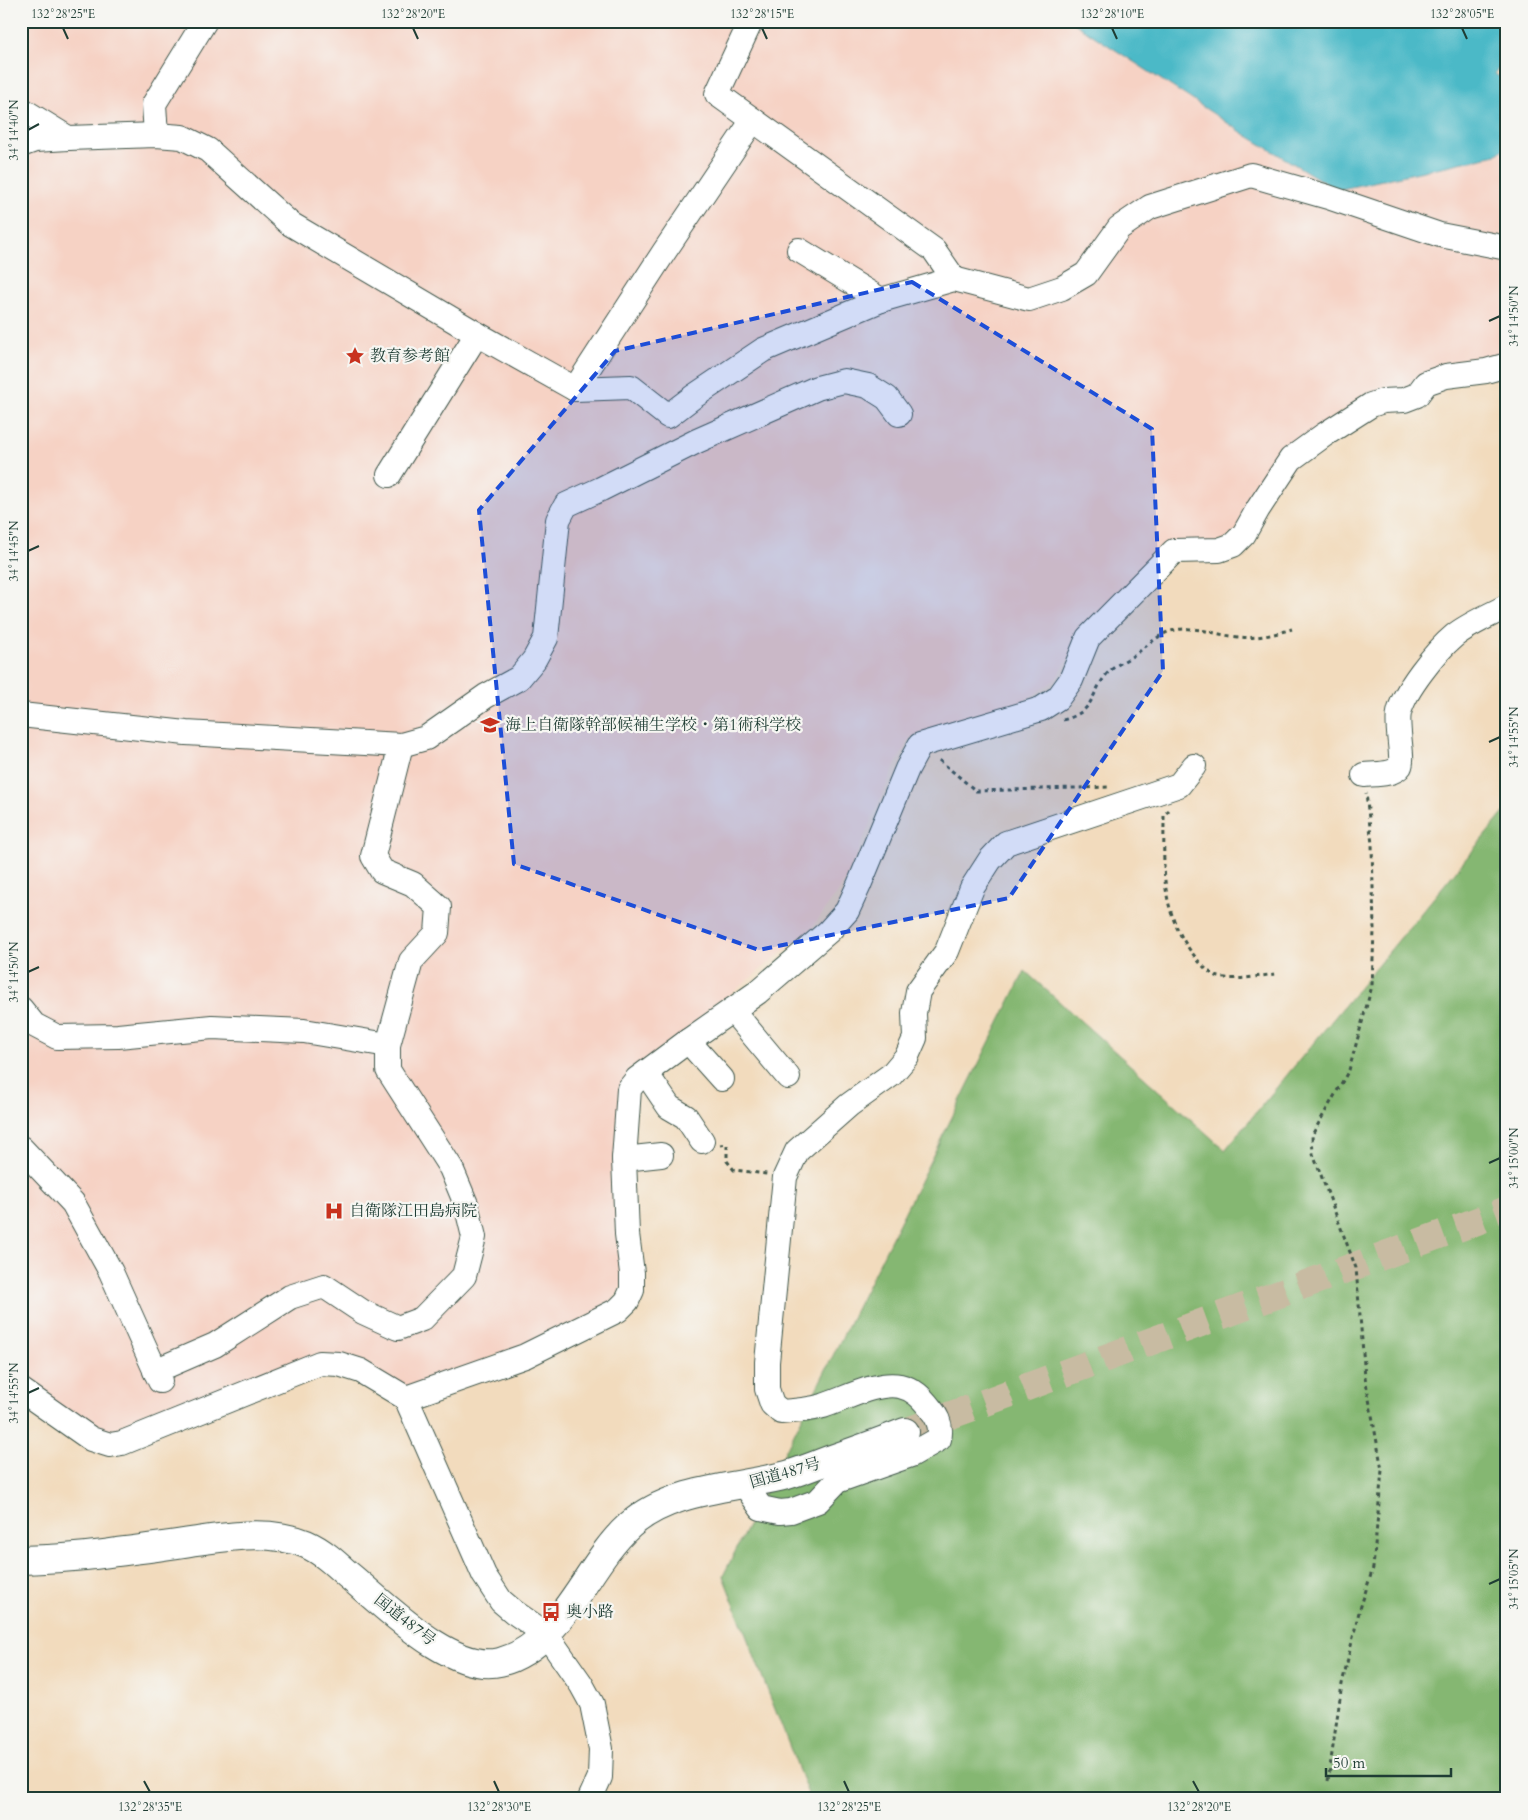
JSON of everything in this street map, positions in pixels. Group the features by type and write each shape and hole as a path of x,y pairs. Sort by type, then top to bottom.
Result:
{"highway":[{"name":"国道487号","path":"21,1560 98,1555 248,1534 274,1535 307,1544 327,1556 422,1636 447,1652 466,1660 482,1663 500,1662 519,1654 546,1634 557,1622 608,1547 631,1524 657,1506 687,1495 789,1475 905,1432"}],"street":[{"path":"156,135 154,104 205,21"},
{"path":"751,21 717,94 934,250 954,279"},
{"path":"21,109 68,138"},
{"path":"575,390 669,244 753,120"},
{"path":"21,145 35,140 68,138 156,135 182,137 208,150 289,223 477,334 575,390 631,387 668,416 763,350 881,300 954,279 1029,299 1062,288 1086,274 1119,228 1150,207 1251,175 1328,197 1440,235 1507,248"},
{"path":"799,250 881,300"},
{"path":"389,475 477,334"},
{"path":"406,1398 525,1356 618,1310 627,1301 632,1290 627,1234 624,1159 629,1089 646,1073 688,1041 758,992 829,931 847,911 907,769 920,745 1041,709 1058,698 1071,680 1088,638 1174,551 1220,550 1232,546 1244,534 1258,509 1291,460 1324,435 1370,405 1383,401 1404,400 1417,395 1426,383 1446,376 1486,371 1507,365"},
{"path":"21,716 186,733 401,745 426,738 486,696 519,678 534,660 546,638 558,520 566,505 697,441 817,388 844,381 868,386 887,398 899,414"},
{"path":"1364,775 1395,771 1400,765 1402,758 1397,730 1399,712 1418,675 1454,636 1507,606"},
{"path":"21,1148 73,1203 111,1272 157,1376 215,1345 290,1296 324,1286 364,1312 398,1328 422,1319 464,1276 474,1237 466,1204 451,1168 388,1070 388,1045 411,961 437,933 439,907 413,884 382,871 373,856 401,745"},
{"path":"745,1485 761,1508 791,1512 818,1501 837,1481 910,1455 939,1439 942,1430 933,1411 919,1394 900,1386 879,1386 822,1406 798,1411 781,1412 772,1404 767,1389 767,1362 785,1177 797,1151 848,1104 891,1075 907,1056 916,1038 914,1012 918,990 947,951 972,888 990,860 1006,843 1179,785 1194,766"},
{"path":"21,1009 34,1025 56,1037 118,1036 212,1027 304,1031 388,1045"},
{"path":"732,1010 788,1077"},
{"path":"688,1041 722,1079"},
{"path":"646,1073 669,1107 686,1117 702,1141"},
{"path":"624,1159 661,1155"},
{"path":"21,1390 91,1439 110,1445 122,1443 320,1363 339,1364 361,1371 406,1398 484,1575 501,1601 546,1634 581,1684 592,1704 601,1748 600,1777 590,1799"}],"path":[{"path":"1061,720 1080,714 1090,706 1105,677 1112,668 1136,654 1159,637 1170,632 1183,629 1207,630 1239,637 1262,637 1292,629"},
{"path":"920,745 976,791 1118,786"},
{"path":"1328,1781 1342,1684 1359,1612 1373,1568 1382,1470 1366,1377 1356,1268 1313,1154 1312,1135 1349,1070 1372,986 1374,930 1372,844 1364,775"},
{"path":"1170,808 1164,815 1164,879 1170,910 1177,928 1191,952 1205,969 1217,976 1240,978 1276,974"},
{"path":"702,1141 710,1147 727,1144 727,1161 734,1170 785,1177"}],"highlighted area":[{"path":"912,282 1152,429 1163,671 1009,898 759,950 514,864 479,510 615,351"}],"shaded area":[{"name":"海上自衛隊幹部候補生学校・第1術科学校","path":"21,21 1071,21 1246,135 1337,190 1496,155 1507,146 1507,352 1441,368 1402,392 1340,412 1239,530 1221,542 1168,546 1083,635 1055,680 1007,713 911,737 893,769 845,882 811,929 623,1082 626,1278 609,1309 410,1391 354,1361 117,1440 94,1432 21,1382"}],"green space":[{"path":"1507,809 1507,1799 810,1799 723,1576 1025,971 1225,1150"}],"water":[{"path":"1071,21 1507,21 1507,54 1495,74 1507,81 1507,146 1496,155 1337,190 1246,135"}],"tunnel":[{"path":"905,1432 1507,1210"}],"place":[{"name":"教育参考館","path":"355,356"},
{"name":"海上自衛隊幹部候補生学校・第1術科学校","path":"490,725"},
{"name":"自衛隊江田島病院","path":"334,1211"},
{"name":"奥小路","path":"551,1612"}]}
